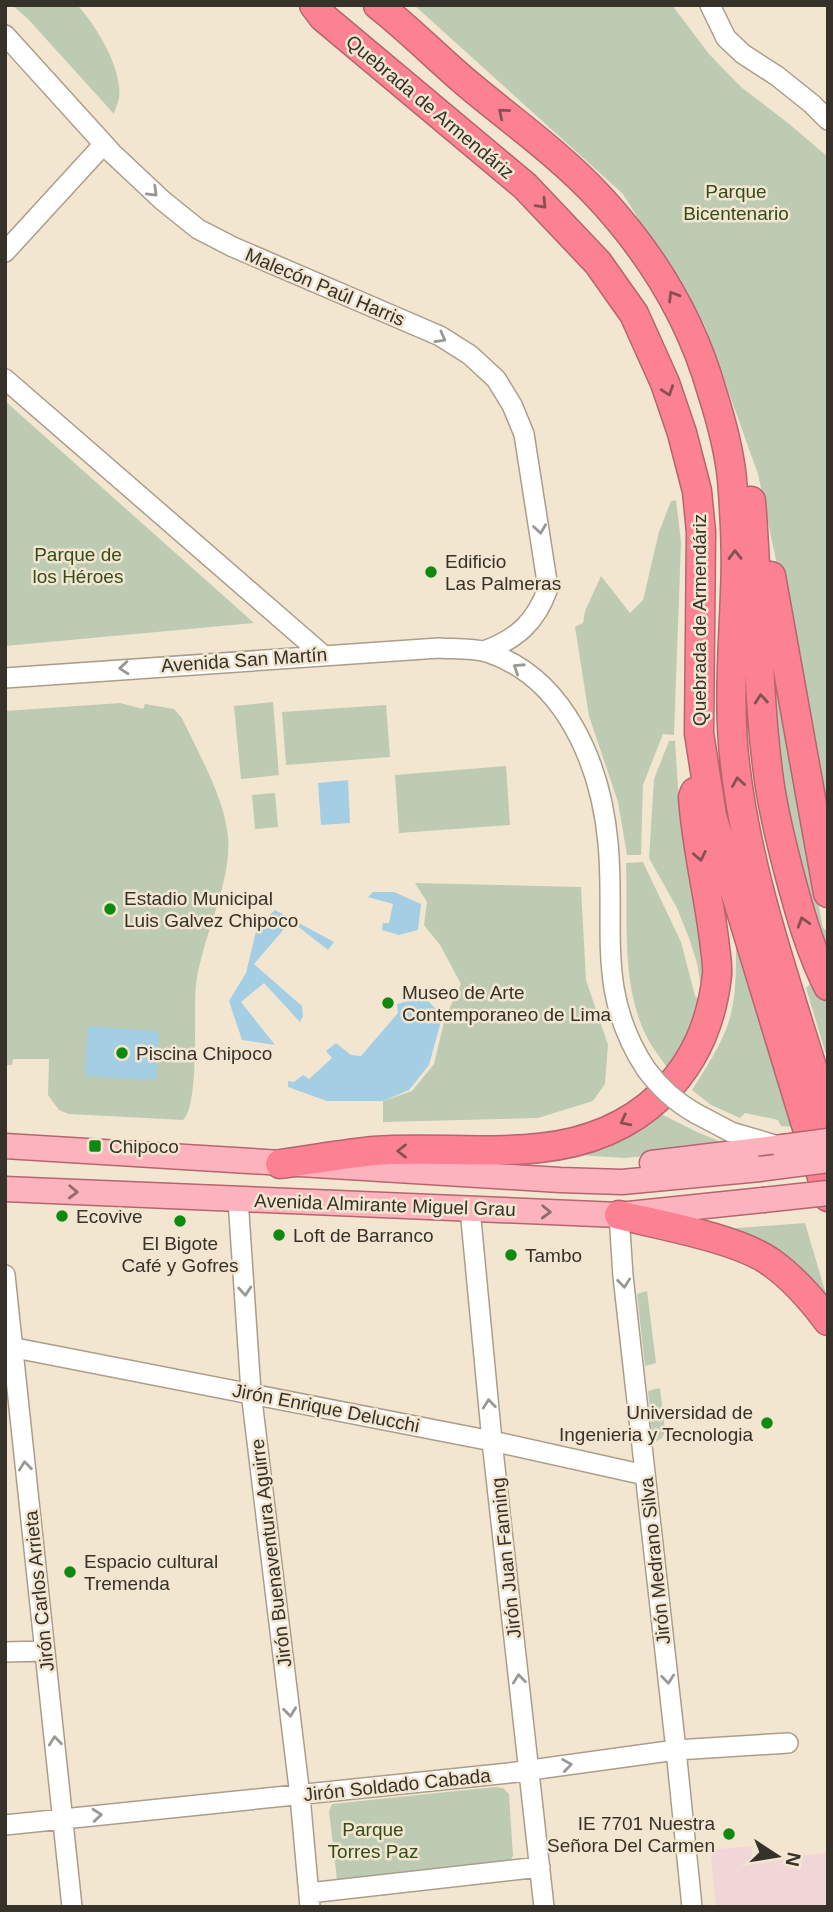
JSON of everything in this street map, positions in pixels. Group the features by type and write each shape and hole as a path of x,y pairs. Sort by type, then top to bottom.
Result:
{"highway":[{"name":"Quebrada de Armendáriz","path":"378,5 598,196 655,267 682,312 702,358 723,428 731,474 736,591 730,679 735,763 747,841 828,1120"},
{"name":"Quebrada de Armendáriz","path":"313,9 525,186 598,262 634,314 665,383 697,491 701,532 699,733 712,816 828,1195"},
{"path":"702,358 735,423 765,541 828,893"},
{"path":"750,488 757,567 760,683 770,789 800,916 815,960 828,986"},
{"path":"280,1164 375,1151 543,1148 590,1137 656,1102 694,1055 711,1013 718,972 694,816 693,797 703,765"},
{"path":"619,1215 742,1247 771,1261 828,1321"}],"main road":[{"path":"748,1152 828,1140"},
{"name":"Avenida Almirante Miguel Grau","path":"5,1146 622,1182 748,1152"},
{"path":"748,1152 828,1160"},
{"name":"Avenida Almirante Miguel Grau","path":"5,1189 619,1215 828,1195"}],"street":[{"path":"710,5 726,38 743,54 812,104 828,120"},
{"name":"Malecón Paúl Harris","path":"5,35 104,144 162,200 198,229 233,247 440,336 470,355 496,379 512,405 524,434 548,588"},
{"path":"5,252 104,144"},
{"path":"5,379 323,655"},
{"name":"Avenida San Martín","path":"484,651 503,644 532,621 548,588"},
{"name":"Avenida San Martín","path":"5,678 439,648 484,651 512,664 533,678 567,715 583,746 600,794 606,817 610,861 611,979 623,1024 634,1051 659,1087 748,1152"},
{"name":"Jirón Buenaventura Aguirre","path":"239,1199 251,1392 300,1796 309,1900"},
{"name":"Jirón Juan Fanning","path":"470,1209 492,1441 544,1907"},
{"name":"Jirón Medrano Silva","path":"619,1215 692,1907"},
{"name":"Jirón Carlos Arrieta","path":"5,1275 9,1347 72,1907"},
{"name":"Jirón Enrique Delucchi","path":"9,1347 251,1392 646,1475"},
{"path":"5,1652 45,1651"},
{"name":"Jirón Soldado Cabada","path":"5,1825 530,1771 676,1751 788,1743"},
{"path":"309,1900 540,1867"}],"shaded area":[{"path":"751,1846 753,1860 827,1853 828,1907 716,1907 710,1850"}],"green space":[{"path":"12,5 79,7 101,37 113,62 119,87 114,114 28,19"},
{"name":"Parque Bicentenario","path":"414,5 672,5 709,54 741,87 828,157 828,809 758,474 705,326 623,194"},
{"name":"Parque de los Héroes","path":"5,401 254,623 5,646"},
{"path":"676,500 681,542 674,735 663,734 643,785 641,855 627,855 618,802 589,716 575,627 583,623 585,611 601,576 630,613 643,600 659,532 671,501"},
{"path":"771,662 823,928 828,932 828,953 786,816"},
{"path":"273,702 279,775 241,779 234,706"},
{"name":"Estadio Municipal Luis Galvez Chipoco","path":"120,703 143,709 145,704 174,709 182,718 203,761 226,822 226,872 199,966 196,984 194,1077 192,1096 183,1120 69,1114 59,1110 48,1095 49,1059 13,1059 12,1065 5,1065 5,711"},
{"path":"386,705 390,757 286,765 282,712"},
{"path":"669,741 675,741 678,787 707,971 701,988 697,963 677,908 649,858 654,779"},
{"path":"506,766 510,825 399,833 395,775"},
{"path":"275,793 278,827 255,829 252,795"},
{"path":"643,862 681,942 695,996 702,1002 697,1018 669,1070 643,1029 631,989 628,968 626,863"},
{"path":"415,883 581,887 586,980 608,1045 605,1084 593,1101 538,1118 383,1122 383,1101 412,1091 434,1064 445,1018 461,984 440,945 424,925 427,902"},
{"path":"743,948 795,1127 781,1126 778,1120 745,1113 740,1118 711,1105 692,1090 726,1030 734,994 736,949"},
{"path":"812,982 828,1006 828,1061 806,988"},
{"path":"661,1114 736,1148 625,1158 580,1155 634,1133"},
{"path":"805,1223 828,1301 725,1229"},
{"path":"647,1291 656,1363 645,1366 637,1294"},
{"path":"660,1388 665,1431 662,1438 653,1443 648,1391"},
{"name":"Parque Torres Paz","path":"503,1788 509,1794 513,1856 509,1863 344,1884 337,1880 329,1811 332,1804"}],"water":[{"path":"348,780 350,823 321,825 318,783"},
{"path":"373,892 394,892 421,904 418,930 399,935 382,930 383,923 389,923 393,904 368,897"},
{"path":"275,910 334,942 328,950 291,921 254,964 302,1006 303,1016 300,1022 264,983 241,1002 275,1045 242,1040 229,1001 246,973 257,927"},
{"path":"424,997 440,1013 440,1025 429,1065 409,1090 383,1101 327,1101 288,1087 288,1081 294,1082 303,1075 309,1079 332,1058 326,1051 336,1043 351,1055 361,1056 398,1013 397,1004"},
{"name":"Piscina Chipoco","path":"88,1026 159,1031 156,1080 85,1076"}],"place":[{"name":"Edificio Las Palmeras","path":"431,572"},
{"name":"Estadio Municipal Luis Galvez Chipoco","path":"110,909"},
{"name":"Museo de Arte Contemporaneo de Lima","path":"388,1003"},
{"name":"Piscina Chipoco","path":"122,1053"},
{"name":"Chipoco","path":"95,1146"},
{"name":"Ecovive","path":"62,1216"},
{"name":"El Bigote Café y Gofres","path":"180,1221"},
{"name":"Loft de Barranco","path":"279,1235"},
{"name":"Tambo","path":"511,1255"},
{"name":"Universidad de Ingenieria y Tecnologia","path":"767,1423"},
{"name":"Espacio cultural Tremenda","path":"70,1572"},
{"name":"IE 7701 Nuestra Señora Del Carmen","path":"729,1834"}]}
